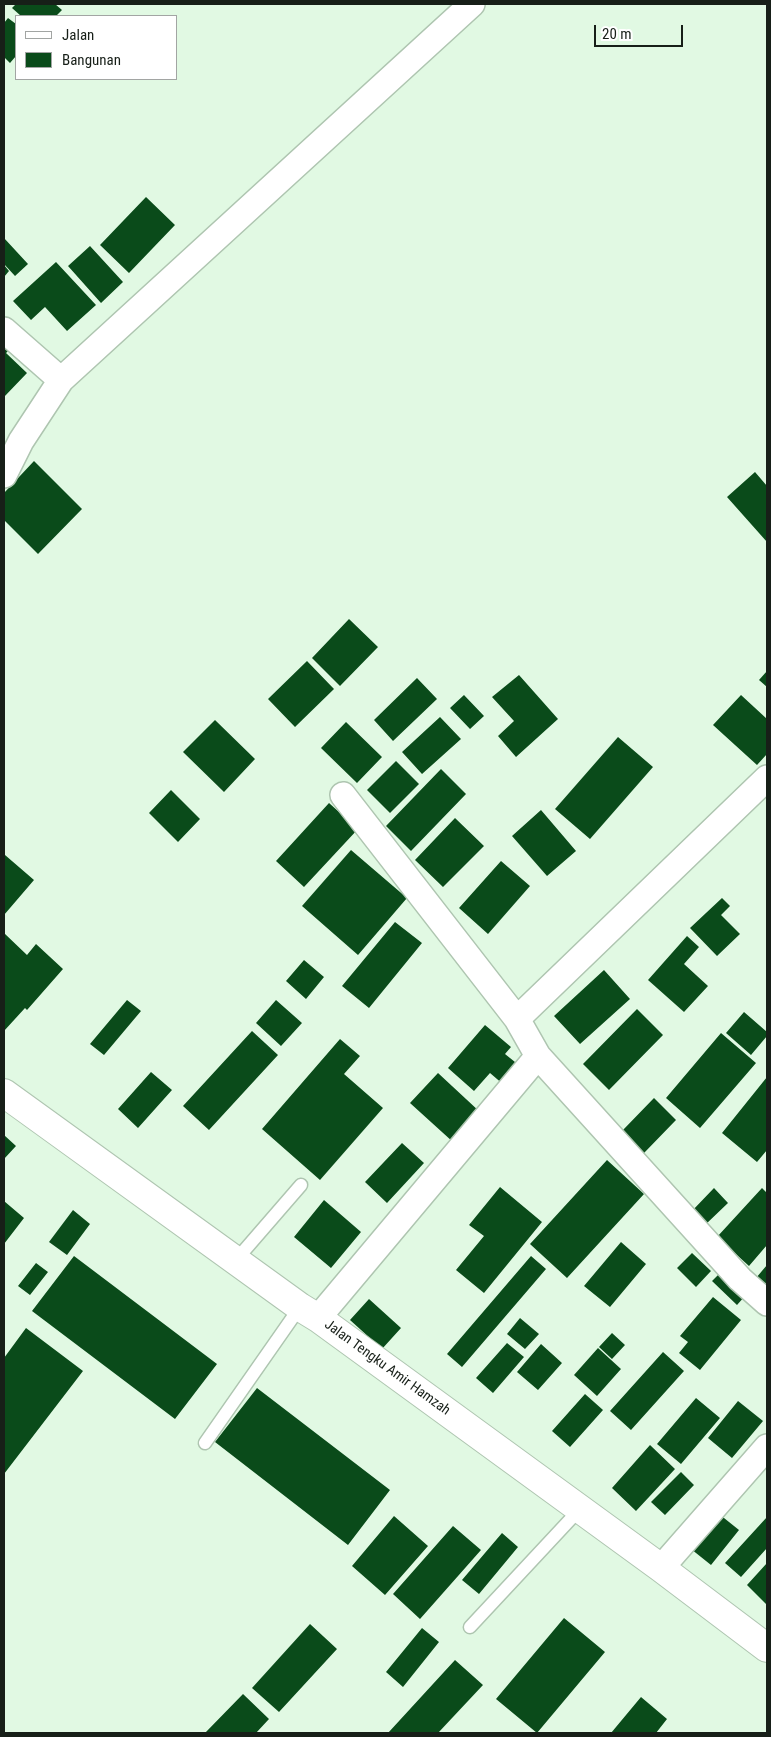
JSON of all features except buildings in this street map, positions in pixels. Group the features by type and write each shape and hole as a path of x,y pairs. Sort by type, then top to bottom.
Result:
{"highway":[{"name":"Jalan Tengku Amir Hamzah","path":"4,1093 580,1509 767,1648"}],"street":[{"path":"4,475 21,441 61,380 472,4"},
{"path":"4,330 61,380"},
{"path":"517,1019 767,778"},
{"path":"343,796 517,1019 538,1056 740,1279 767,1303"},
{"path":"309,1313 538,1056"},
{"path":"661,1568 767,1447"}],"lane":[{"path":"236,1260 301,1185"},
{"path":"205,1443 309,1313"},
{"path":"470,1628 580,1509"}]}
